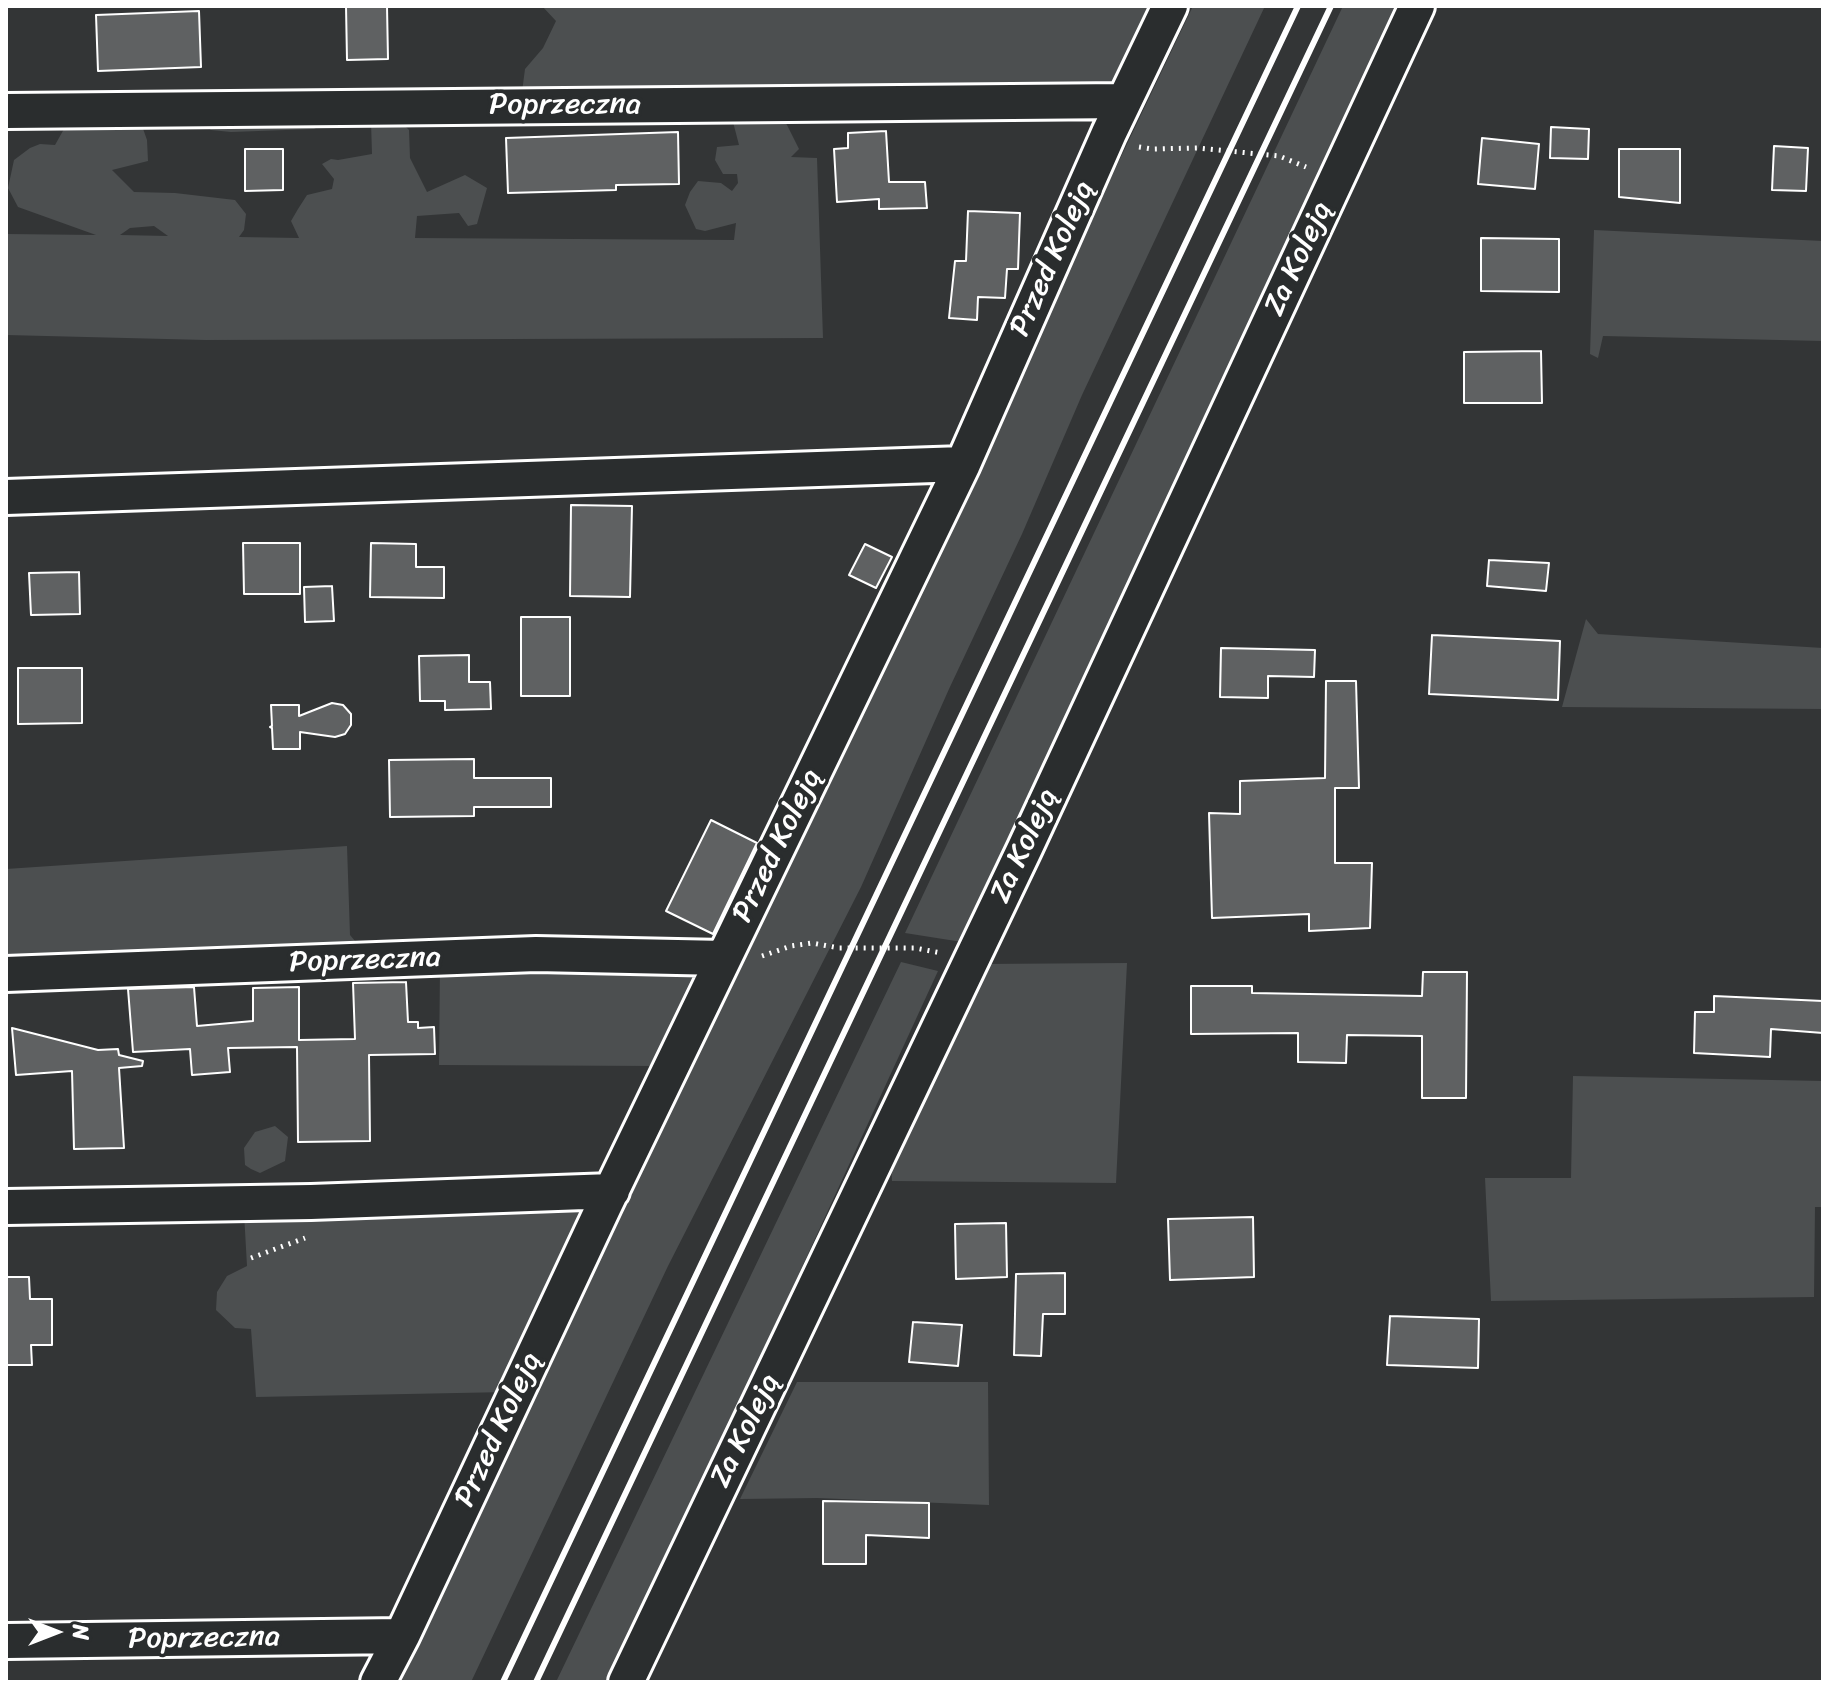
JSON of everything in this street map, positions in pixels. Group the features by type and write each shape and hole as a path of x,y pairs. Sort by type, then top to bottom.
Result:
{"street":[{"name":"Przed Koleją","path":"378,1682 963,464 1109,133 1170,6"},
{"name":"Za Koleją","path":"626,1682 973,957 1417,6"},
{"name":"Poprzeczna","path":"6,111 1124,101"},
{"path":"6,497 963,464"},
{"name":"Poprzeczna","path":"6,974 536,954 723,960"},
{"path":"6,1207 311,1202 612,1191"},
{"name":"Poprzeczna","path":"6,1641 402,1636"}],"path":[{"path":"1109,133 1144,148 1198,148 1279,156 1334,183"},
{"path":"723,960 732,964 791,946 812,943 839,948 915,948 973,957"}],"shaded area":[{"path":"542,6 1153,6 1119,84 850,84 691,92 522,92 525,69 543,48 556,21"},
{"path":"1193,6 1265,6 1082,395 861,887 668,1266 471,1682 392,1682"},
{"path":"1343,6 1404,6 962,942 905,933"},
{"path":"741,112 782,115 799,149 791,157 817,158 823,338 206,340 6,335 6,234 96,235 18,207 8,188 14,160 40,144 55,145 64,129 80,119 141,123 147,140 148,161 112,170 134,192 235,200 246,214 244,230 239,237 299,238 291,221 307,195 332,189 334,179 322,164 331,159 372,154 371,122 393,114 409,130 410,158 427,192 465,175 487,188 477,224 468,226 459,213 417,216 415,238 734,240 736,223 705,231 696,229 685,205 698,181 721,183 732,191 738,183 737,174 723,174 715,160 717,147 739,145 733,122","holes":["154,226 168,236 120,235 130,228"]},
{"path":"196,119 324,124 314,129 231,132 211,130"},
{"path":"1594,230 1823,241 1823,341 1603,336 1598,358 1590,354"},
{"path":"1586,619 1598,634 1823,648 1823,709 1562,707"},
{"path":"347,846 350,935 360,947 6,961 6,869"},
{"path":"901,962 938,971 667,1561 608,1682 556,1682"},
{"path":"1127,963 1116,1183 892,1181 891,1162 930,1087 980,964"},
{"path":"440,966 686,968 696,978 658,1066 439,1065"},
{"path":"1573,1076 1823,1081 1823,1207 1815,1207 1814,1297 1491,1301 1485,1178 1571,1178"},
{"path":"275,1126 288,1137 285,1161 260,1173 245,1165 244,1148 255,1132"},
{"path":"593,1197 508,1392 256,1397 251,1329 235,1328 216,1310 217,1292 227,1276 247,1266 244,1213"},
{"path":"797,1382 988,1382 989,1505 817,1498 740,1499"}],"building":[{"path":"346,6 387,6 388,59 347,60"},
{"path":"199,11 201,67 98,71 96,15"},
{"path":"1551,127 1589,129 1588,159 1550,158"},
{"path":"886,131 889,182 925,182 927,208 879,209 879,199 837,202 834,149 848,148 848,133"},
{"path":"678,132 679,184 616,185 616,190 508,193 506,138"},
{"path":"1482,138 1539,144 1535,189 1478,184"},
{"path":"1774,146 1808,148 1806,191 1772,190"},
{"path":"245,149 283,149 283,190 245,191"},
{"path":"1619,149 1680,149 1680,203 1619,197"},
{"path":"968,211 1020,213 1018,269 1007,269 1005,298 978,297 977,320 949,318 955,261 966,261"},
{"path":"1481,238 1559,239 1559,292 1481,291"},
{"path":"1541,351 1542,403 1464,403 1464,352"},
{"path":"571,505 632,506 630,597 570,596"},
{"path":"243,543 300,543 300,594 244,594"},
{"path":"371,543 416,544 416,567 444,567 444,598 370,597"},
{"path":"865,544 892,557 876,588 849,575"},
{"path":"1489,560 1549,563 1546,591 1487,586"},
{"path":"79,572 80,614 31,615 29,573"},
{"path":"332,586 334,621 305,622 304,587"},
{"path":"521,617 570,617 570,696 521,696"},
{"path":"1432,635 1560,641 1558,700 1429,694"},
{"path":"1221,648 1315,650 1314,677 1268,676 1268,698 1220,697"},
{"path":"469,655 469,682 490,682 491,709 445,710 445,701 420,701 419,656"},
{"path":"18,668 82,668 82,723 18,724"},
{"path":"1326,681 1356,681 1359,788 1335,788 1335,863 1372,863 1370,928 1309,931 1309,914 1212,918 1209,813 1240,814 1240,781 1325,778"},
{"path":"332,703 343,705 351,714 351,725 345,734 335,737 300,732 300,749 273,749 271,705 299,705 299,716"},
{"path":"474,759 474,778 551,778 551,807 474,807 474,816 390,817 389,760"},
{"path":"711,820 757,843 713,934 666,911"},
{"path":"1423,972 1467,972 1466,1098 1422,1098 1422,1036 1347,1035 1346,1063 1298,1062 1298,1033 1191,1034 1191,986 1252,986 1252,993 1422,996"},
{"path":"406,982 408,1022 418,1022 418,1028 434,1027 435,1054 369,1055 370,1141 298,1142 297,1047 228,1048 230,1072 192,1075 190,1049 133,1052 128,989 194,987 197,1026 253,1021 253,988 299,987 299,1040 355,1039 353,983"},
{"path":"1714,996 1823,1001 1823,1033 1771,1029 1770,1057 1694,1053 1695,1012 1714,1012"},
{"path":"12,1028 98,1050 118,1049 119,1055 143,1061 142,1066 119,1068 124,1148 74,1149 72,1071 16,1075"},
{"path":"1253,1217 1254,1277 1170,1280 1168,1219"},
{"path":"1006,1223 1007,1277 956,1279 955,1224"},
{"path":"1065,1273 1065,1314 1043,1314 1041,1356 1014,1355 1016,1274"},
{"path":"6,1277 29,1277 30,1299 52,1299 52,1345 31,1345 32,1365 6,1365"},
{"path":"1390,1316 1479,1319 1478,1368 1387,1365"},
{"path":"913,1322 962,1325 958,1366 909,1362"},
{"path":"823,1501 929,1503 929,1538 866,1535 866,1564 823,1564"}],"railway":[{"path":"503,1682 1298,6"},
{"path":"536,1682 1331,6"}]}
